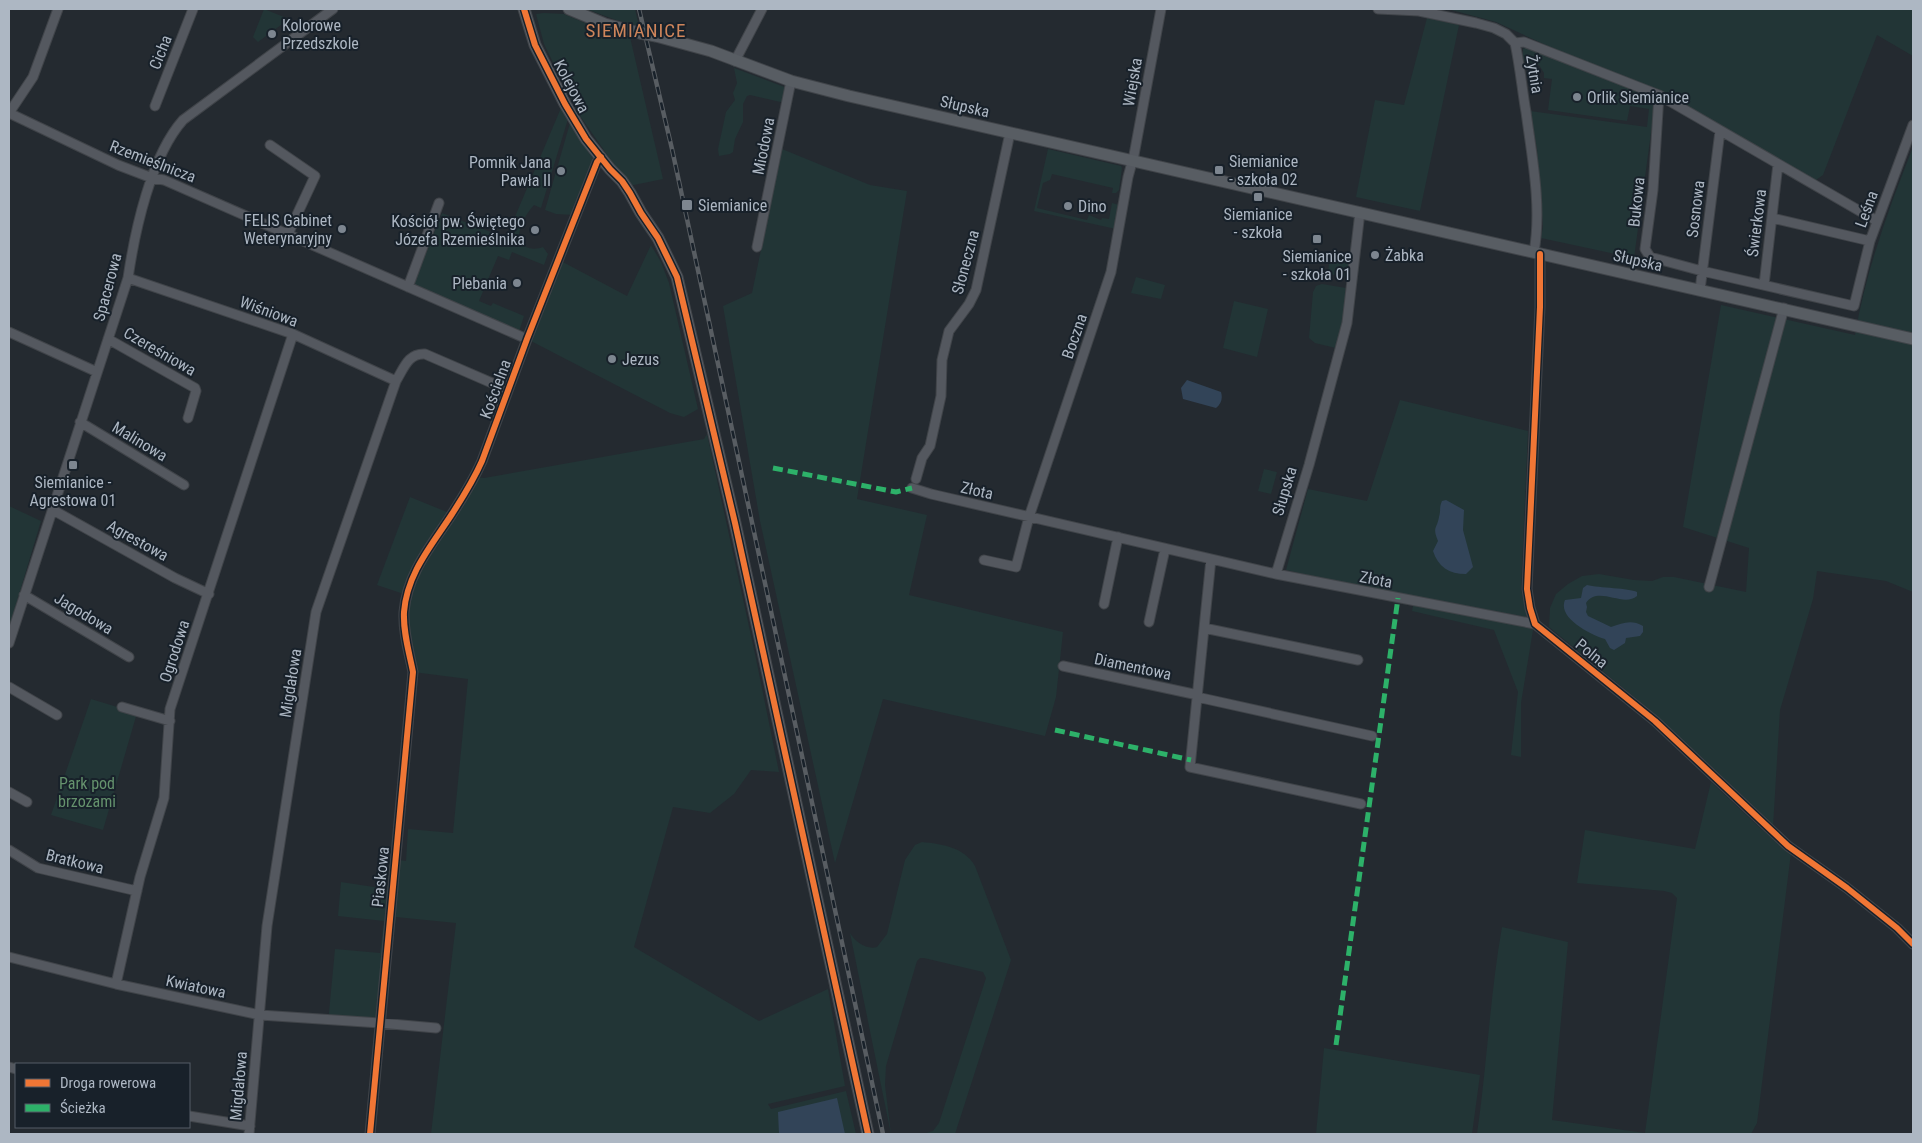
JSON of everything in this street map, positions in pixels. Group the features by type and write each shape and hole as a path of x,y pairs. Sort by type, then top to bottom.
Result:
{"main road":[{"name":"Kolejowa","path":"524,9 535,44 574,120 601,158 622,181 668,256 677,277 735,523 868,1134"},
{"name":"Słupska","path":"570,9 605,24 698,47 791,81 885,105 1912,338"}],"street":[{"path":"9,113 33,77 58,9"},
{"name":"Cicha","path":"155,106 193,9"},
{"name":"Spacerowa","path":"9,644 128,278 133,246 152,178 172,132 183,120 333,9"},
{"path":"735,61 762,9"},
{"name":"Wiejska","path":"1131,160 1134,155 1161,9"},
{"name":"Żytnia","path":"1378,9 1418,11 1476,23 1494,28 1506,34 1515,44 1534,181 1537,253"},
{"path":"1515,44 1524,42 1659,96 1877,221"},
{"name":"Miodowa","path":"757,247 791,81"},
{"name":"Bukowa","path":"1659,96 1653,190 1646,249 1650,257 1702,271"},
{"name":"Rzemieślnicza","path":"9,113 118,165 152,178 164,180 527,338"},
{"name":"Leśna","path":"1764,285 1854,306 1870,241 1913,125"},
{"name":"Sosnowa","path":"1700,290 1720,131"},
{"name":"Słoneczna","path":"916,479 922,458 930,446 941,396 941,368 948,336 952,325 969,304 976,290 1010,133"},
{"path":"270,145 315,176 288,234"},
{"name":"Kościelna","path":"404,623 407,595 412,577 419,562 475,477 492,437 527,338 597,162 601,158"},
{"name":"Boczna","path":"984,560 1016,567 1029,517 1111,272 1131,160"},
{"name":"Świerkowa","path":"1764,285 1778,164"},
{"path":"408,287 439,203"},
{"name":"Słupska","path":"1276,574 1309,465 1347,322 1360,212"},
{"path":"1772,218 1870,241"},
{"path":"1535,624 1527,589 1540,317 1537,253"},
{"path":"1702,271 1764,285"},
{"name":"Wiśniowa","path":"128,278 293,334 396,381"},
{"path":"1709,587 1784,308"},
{"path":"9,332 97,372"},
{"name":"Ogrodowa","path":"116,984 137,891 164,798 170,709 293,334"},
{"name":"Czereśniowa","path":"108,339 195,388 196,391 188,418"},
{"name":"Migdałowa","path":"250,1130 267,926 316,612 396,381 407,362 413,356 426,354 508,390"},
{"name":"Malinowa","path":"80,422 184,485"},
{"name":"Złota","path":"912,488 1276,574 1535,624"},
{"name":"Agrestowa","path":"53,510 175,578 209,594"},
{"path":"1104,604 1118,537"},
{"path":"1149,622 1165,548"},
{"path":"1211,559 1190,767 1361,804"},
{"name":"Jagodowa","path":"24,595 128,657"},
{"name":"Piaskowa","path":"370,1134 414,672 404,623"},
{"name":"Polna","path":"1535,624 1655,721 1788,846 1847,888 1898,928 1913,944"},
{"path":"1204,628 1358,660"},
{"name":"Diamentowa","path":"1063,666 1197,696"},
{"path":"9,687 57,715"},
{"path":"1197,696 1372,736"},
{"path":"122,707 170,721"},
{"path":"9,792 27,802"},
{"name":"Bratkowa","path":"9,850 38,868 137,891"},
{"name":"Kwiatowa","path":"9,957 116,984 260,1015 380,1023"},
{"path":"380,1023 436,1028"},
{"path":"190,1116 250,1130"}],"green space":[{"path":"264,9 289,19 258,42 253,37"},
{"path":"586,9 635,9 639,26 616,20"},
{"path":"1448,9 1913,9 1913,56 1877,35 1823,175 1813,182 1657,90 1596,68 1496,22"},
{"path":"536,14 564,14 599,29 630,37 663,179 629,186 578,113 544,44"},
{"path":"1427,18 1459,25 1420,211 1356,197 1375,100 1404,105"},
{"path":"1528,46 1573,67 1656,96 1634,258 1541,238 1543,226 1537,149 1530,111 1647,127 1649,109 1630,106 1627,121 1548,110 1552,79 1544,78 1544,73 1539,65 1523,61 1523,49"},
{"path":"734,68 787,88 785,103 750,95 747,96 743,104 743,122 735,139 733,152 719,156 718,149 726,112 735,100 733,93 737,83"},
{"path":"561,108 568,119 541,208 534,205 531,208 523,220 519,236 522,244 529,248 543,247 548,254 544,265 512,252 509,260 498,256 479,301 491,306 493,303 524,316 519,332 413,286 442,213 506,238"},
{"path":"570,123 593,159 574,215 556,214 545,210"},
{"path":"1913,147 1913,592 1886,581 1817,571 1813,599 1780,710 1773,827 1651,711 1549,627 1550,608 1556,594 1568,584 1582,576 1599,574 1652,581 1663,577 1674,577 1746,592 1749,548 1683,527 1721,305 1855,335 1872,263 1887,216"},
{"path":"782,149 870,185 907,191 857,499 927,515 909,595 1063,632 1056,697 1045,736 883,699 835,863 760,521 723,306 752,293"},
{"path":"1048,149 1121,166 1119,190 1116,193 1112,193 1113,188 1052,174 1050,180 1043,183 1037,208 1087,220 1089,215 1101,220 1102,218 1109,219 1112,203 1119,205 1116,229 1034,211"},
{"path":"651,245 661,262 669,283 698,409 684,417 670,413 529,340 559,260 627,296"},
{"path":"1330,253 1349,256 1347,277 1328,274"},
{"path":"1136,277 1165,285 1161,299 1131,293"},
{"path":"1322,284 1346,288 1343,320 1336,348 1315,343 1309,338 1313,292 1316,286"},
{"path":"1234,301 1268,309 1257,357 1223,348"},
{"path":"1400,400 1528,431 1521,589 1527,617 1347,584 1286,570 1308,489 1367,501"},
{"path":"707,434 779,772 751,770 734,794 710,813 673,807 634,947 759,1021 828,989 845,1086 768,1104 771,1109 846,1091 856,1134 431,1134 456,923 396,917 383,1027 328,1023 335,949 380,953 384,921 338,916 341,882 387,889 390,859 406,861 408,829 453,833 468,679 413,672 407,644 407,595 377,585 410,497 452,514 475,477 484,478 704,439"},
{"path":"1264,469 1277,472 1271,494 1258,491"},
{"path":"9,506 41,521 9,628"},
{"path":"1414,601 1534,624 1521,703 1521,757 1511,755 1518,692 1494,630 1412,611"},
{"name":"Park pod brzozami","path":"91,699 137,713 103,830 51,815"},
{"path":"1711,782 1759,827 1791,853 1757,1123 1751,1134 1477,1134 1494,978 1502,927 1568,942 1552,1120 1645,1133 1677,898 1672,893 1664,891 1577,883 1585,830 1695,849"},
{"path":"922,842 937,844 959,851 975,866 1011,960 955,1134 923,1134 933,1131 939,1123 986,978 983,972 924,958 920,958 917,961 886,1066 885,1085 891,1134 850,933 862,945 873,948 877,947 887,934 905,860 915,845"},
{"path":"1324,1048 1480,1075 1472,1134 1316,1134"}],"water":[{"path":"1187,380 1221,392 1222,399 1219,405 1216,408 1183,399 1181,388"},
{"path":"1446,500 1464,510 1463,530 1473,567 1466,574 1454,573 1445,569 1435,557 1433,551 1438,541 1435,530 1442,501"},
{"path":"1587,585 1637,592 1637,596 1625,600 1604,596 1591,598 1586,603 1586,612 1588,616 1611,627 1627,622 1639,624 1643,626 1643,632 1640,636 1626,638 1625,643 1614,650 1610,648 1605,639 1584,630 1570,619 1564,607 1565,600 1581,598 1583,588"},
{"path":"837,1098 845,1134 779,1134 778,1112"}],"railway":[{"path":"639,9 672,149 883,1134"}],"marked path":[{"path":"773,468 896,492 912,488"},
{"path":"1336,1045 1398,598"},
{"path":"1055,730 1191,760"}],"cycle path":[{"path":"524,9 535,45 565,104 586,139 630,193 658,238 677,277 735,523 868,1134"},
{"path":"370,1134 413,672 404,627 406,598 415,572 464,495 482,461 527,339 597,162 601,157"},
{"path":"1540,254 1540,307 1527,589 1535,624 1655,721 1788,846 1847,888 1897,928 1913,944"}],"place":[{"name":"Kolorowe Przedszkole","path":"272,34"},
{"name":"Orlik Siemianice","path":"1577,97"},
{"name":"Siemianice - szkoła 02","path":"1219,170"},
{"name":"Pomnik Jana Pawła II","path":"561,171"},
{"name":"Siemianice - szkoła","path":"1258,197"},
{"name":"Siemianice","path":"687,205"},
{"name":"Dino","path":"1068,206"},
{"name":"FELIS Gabinet Weterynaryjny","path":"342,229"},
{"name":"Kościół pw. Świętego Józefa Rzemieślnika","path":"535,230"},
{"name":"Siemianice - szkoła 01","path":"1317,239"},
{"name":"Żabka","path":"1375,255"},
{"name":"Plebania","path":"517,283"},
{"name":"Jezus","path":"612,359"},
{"name":"Siemianice - Agrestowa 01","path":"73,465"}],"district":[{"name":"SIEMIANICE","path":"636,30"}]}
